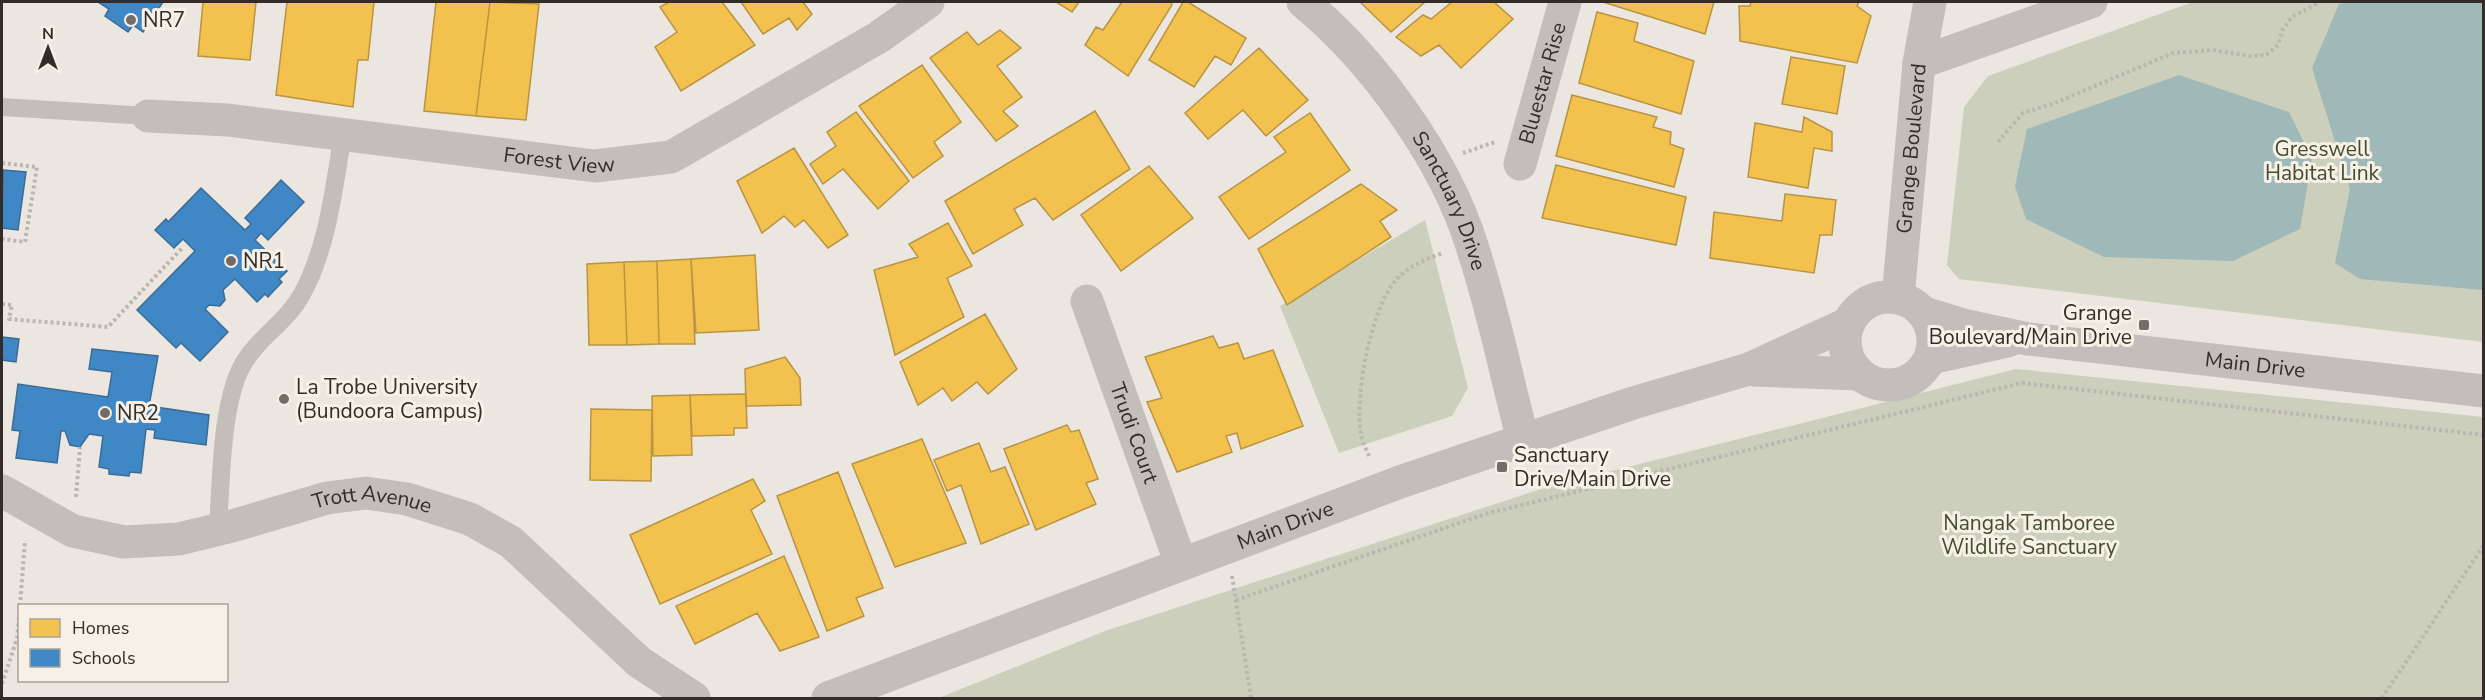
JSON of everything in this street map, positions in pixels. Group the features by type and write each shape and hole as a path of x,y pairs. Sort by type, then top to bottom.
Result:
{"street":[{"name":"Forest View","path":"148,116 228,120 596,166 671,157 879,38 928,2"},
{"name":"Sanctuary Drive","path":"1303,2 1327,21 1381,84 1407,117 1437,164 1472,243 1523,440"},
{"name":"Bluestar Rise","path":"1523,154 1565,2"},
{"name":"Grange Boulevard","path":"1911,306 1919,63 1930,2"},
{"path":"1919,63 2091,2"},
{"path":"1883,297 1911,306 1933,334 1931,358 1923,370 1912,379 1885,386 1871,382 1859,374 1845,350 1845,336 1849,322 1857,310 1883,297"},
{"name":"Trudi Court","path":"1087,301 1181,564"},
{"name":"Main Drive","path":"1911,306 1967,326 2028,339 2484,392"},
{"name":"Main Drive","path":"828,699 1228,546 1523,440 1749,369 1849,322"},
{"name":"Main Drive","path":"1931,358 1983,345 2028,339"},
{"name":"Main Drive","path":"1749,369 1859,374"},
{"name":"Trott Avenue","path":"15,499 73,531 104,539 148,542 179,539 218,530 303,504 357,494 407,499 470,519 511,542 639,662 694,699"}],"lane":[{"path":"2,107 148,116"},
{"path":"218,530 223,453 233,389 249,353 285,318 302,294 312,271 321,248 343,134"}],"path":[{"path":"1998,142 2023,113 2055,103 2173,53 2212,50 2250,57 2266,55 2278,45 2283,29 2292,16 2320,2"},
{"path":"1437,164 1487,143 1509,141 1523,154"},
{"path":"2,163 37,167 25,242 2,239"},
{"path":"1369,456 1361,434 1360,391 1366,353 1383,301 1396,280 1409,269 1439,254 1472,243"},
{"path":"2,304 12,305 9,319 108,327 182,249"},
{"path":"1236,600 1485,514 2022,384 2484,435"},
{"path":"73,531 80,447"},
{"path":"15,499 20,604"},
{"path":"2382,699 2484,545"},
{"path":"1228,546 1251,699"},
{"path":"2,684 18,629"}],"green space":[{"name":"Gresswell Habitat Link","path":"2193,2 2483,2 2483,342 1959,279 1947,265 1964,107 1988,76"},
{"path":"1425,220 1468,388 1452,416 1339,453 1280,306"},
{"name":"Nangak Tamboree Wildlife Sanctuary","path":"2016,369 2483,417 2483,698 939,698 1105,631 1541,489"}],"water":[{"path":"2350,2 2483,2 2483,290 2360,279 2335,263 2350,189 2312,68 2339,4"},
{"path":"2179,75 2289,112 2312,159 2300,229 2233,261 2104,257 2026,219 2015,186 2027,129"}],"building: Homes":[{"path":"203,2 256,2 250,60 198,56"},
{"path":"287,2 374,2 368,60 358,60 353,107 276,95"},
{"path":"436,2 490,2 476,116 424,111"},
{"path":"490,2 539,4 526,120 476,116"},
{"path":"669,2 722,2 755,45 681,91 655,47 677,32 660,7"},
{"path":"741,2 803,2 812,14 797,30 789,18 763,34"},
{"path":"1056,2 1079,2 1072,12"},
{"path":"1122,2 1171,2 1172,5 1128,76 1085,45 1096,27 1103,30"},
{"path":"1183,2 1188,2 1246,38 1231,65 1215,56 1194,87 1149,60"},
{"path":"1360,2 1425,2 1391,32"},
{"path":"1452,2 1494,2 1513,19 1461,68 1439,45 1421,56 1396,37 1423,15 1431,19"},
{"path":"1603,2 1714,2 1705,34"},
{"path":"1751,2 1859,2 1857,6 1871,16 1857,63 1740,41 1739,6 1750,6"},
{"path":"1597,12 1638,23 1634,41 1694,61 1681,114 1579,83"},
{"path":"1000,30 1021,48 997,66 1022,97 1003,111 1018,126 996,141 930,58 967,32 978,45"},
{"path":"1259,48 1308,100 1266,136 1243,110 1208,139 1185,113"},
{"path":"1791,57 1845,66 1837,114 1782,104"},
{"path":"922,65 961,122 934,142 943,156 913,178 859,106"},
{"path":"1572,95 1657,117 1653,127 1671,132 1670,144 1684,149 1674,187 1556,156"},
{"path":"1095,111 1130,169 1053,220 1035,198 1014,209 1023,225 973,254 945,201"},
{"path":"856,112 909,181 878,209 843,169 823,184 810,164 836,146 827,132"},
{"path":"1310,113 1350,170 1249,239 1219,197 1286,152 1274,137"},
{"path":"1804,117 1832,132 1832,151 1814,148 1808,188 1748,177 1755,123 1802,132"},
{"path":"794,148 848,235 828,248 804,220 795,227 784,216 762,233 737,181"},
{"path":"1556,165 1686,197 1676,245 1542,218"},
{"path":"1149,166 1193,218 1121,271 1081,215"},
{"path":"1361,184 1397,210 1380,221 1391,237 1287,305 1258,249"},
{"path":"1785,194 1836,200 1832,235 1820,235 1814,273 1710,258 1714,212 1782,221"},
{"path":"948,223 972,266 947,278 964,317 895,355 874,270 918,257 909,244"},
{"path":"755,255 759,330 696,333 691,259"},
{"path":"691,259 695,344 659,344 657,261"},
{"path":"657,261 659,344 627,345 624,262"},
{"path":"624,262 627,345 589,345 587,264"},
{"path":"985,314 1017,369 988,394 977,382 952,401 943,388 918,405 900,362"},
{"path":"1213,336 1219,348 1238,343 1244,359 1273,350 1303,426 1241,449 1237,433 1226,436 1232,452 1177,472 1147,402 1162,398 1145,357"},
{"path":"785,357 800,378 801,405 746,406 745,369"},
{"path":"746,394 747,428 734,428 734,435 692,436 690,395"},
{"path":"690,395 692,455 653,456 652,396"},
{"path":"591,409 652,410 651,481 590,480"},
{"path":"1067,425 1071,432 1079,430 1098,479 1086,483 1096,504 1036,530 1004,449"},
{"path":"922,439 966,543 895,567 852,464"},
{"path":"979,443 991,472 1005,467 1029,524 981,544 961,485 947,491 934,460"},
{"path":"838,472 883,588 856,598 864,616 827,631 777,496"},
{"path":"753,479 765,501 751,510 772,554 660,604 630,535"},
{"path":"784,556 819,637 780,651 757,613 695,644 676,606"}],"building: Schools":[{"name":"NR7","path":"98,2 163,2 143,32 133,25 128,32 105,16 109,9"},
{"path":"3,170 26,172 18,230 2,228"},
{"name":"NR1","path":"281,180 304,202 268,240 261,233 255,240 287,271 279,279 282,282 268,297 265,294 257,302 235,279 223,290 225,300 220,306 209,305 205,309 228,332 200,361 181,343 176,348 137,310 195,251 183,239 174,248 155,230 166,219 168,222 201,188 245,230 251,224 245,218"},
{"path":"2,337 19,339 16,362 2,360"},
{"name":"NR2","path":"92,349 158,356 149,406 209,415 206,445 154,438 155,430 146,429 141,473 130,472 129,476 109,474 109,469 99,467 103,436 89,434 80,447 70,445 65,431 61,431 57,463 16,458 20,431 12,430 18,384 108,397 112,372 89,369"}],"place":[{"name":"NR7","path":"131,20"},
{"name":"NR1","path":"231,261"},
{"name":"Grange Boulevard/Main Drive","path":"2144,325"},
{"name":"La Trobe University (Bundoora Campus)","path":"284,399"},
{"name":"NR2","path":"105,413"},
{"name":"Sanctuary Drive/Main Drive","path":"1502,467"}]}
